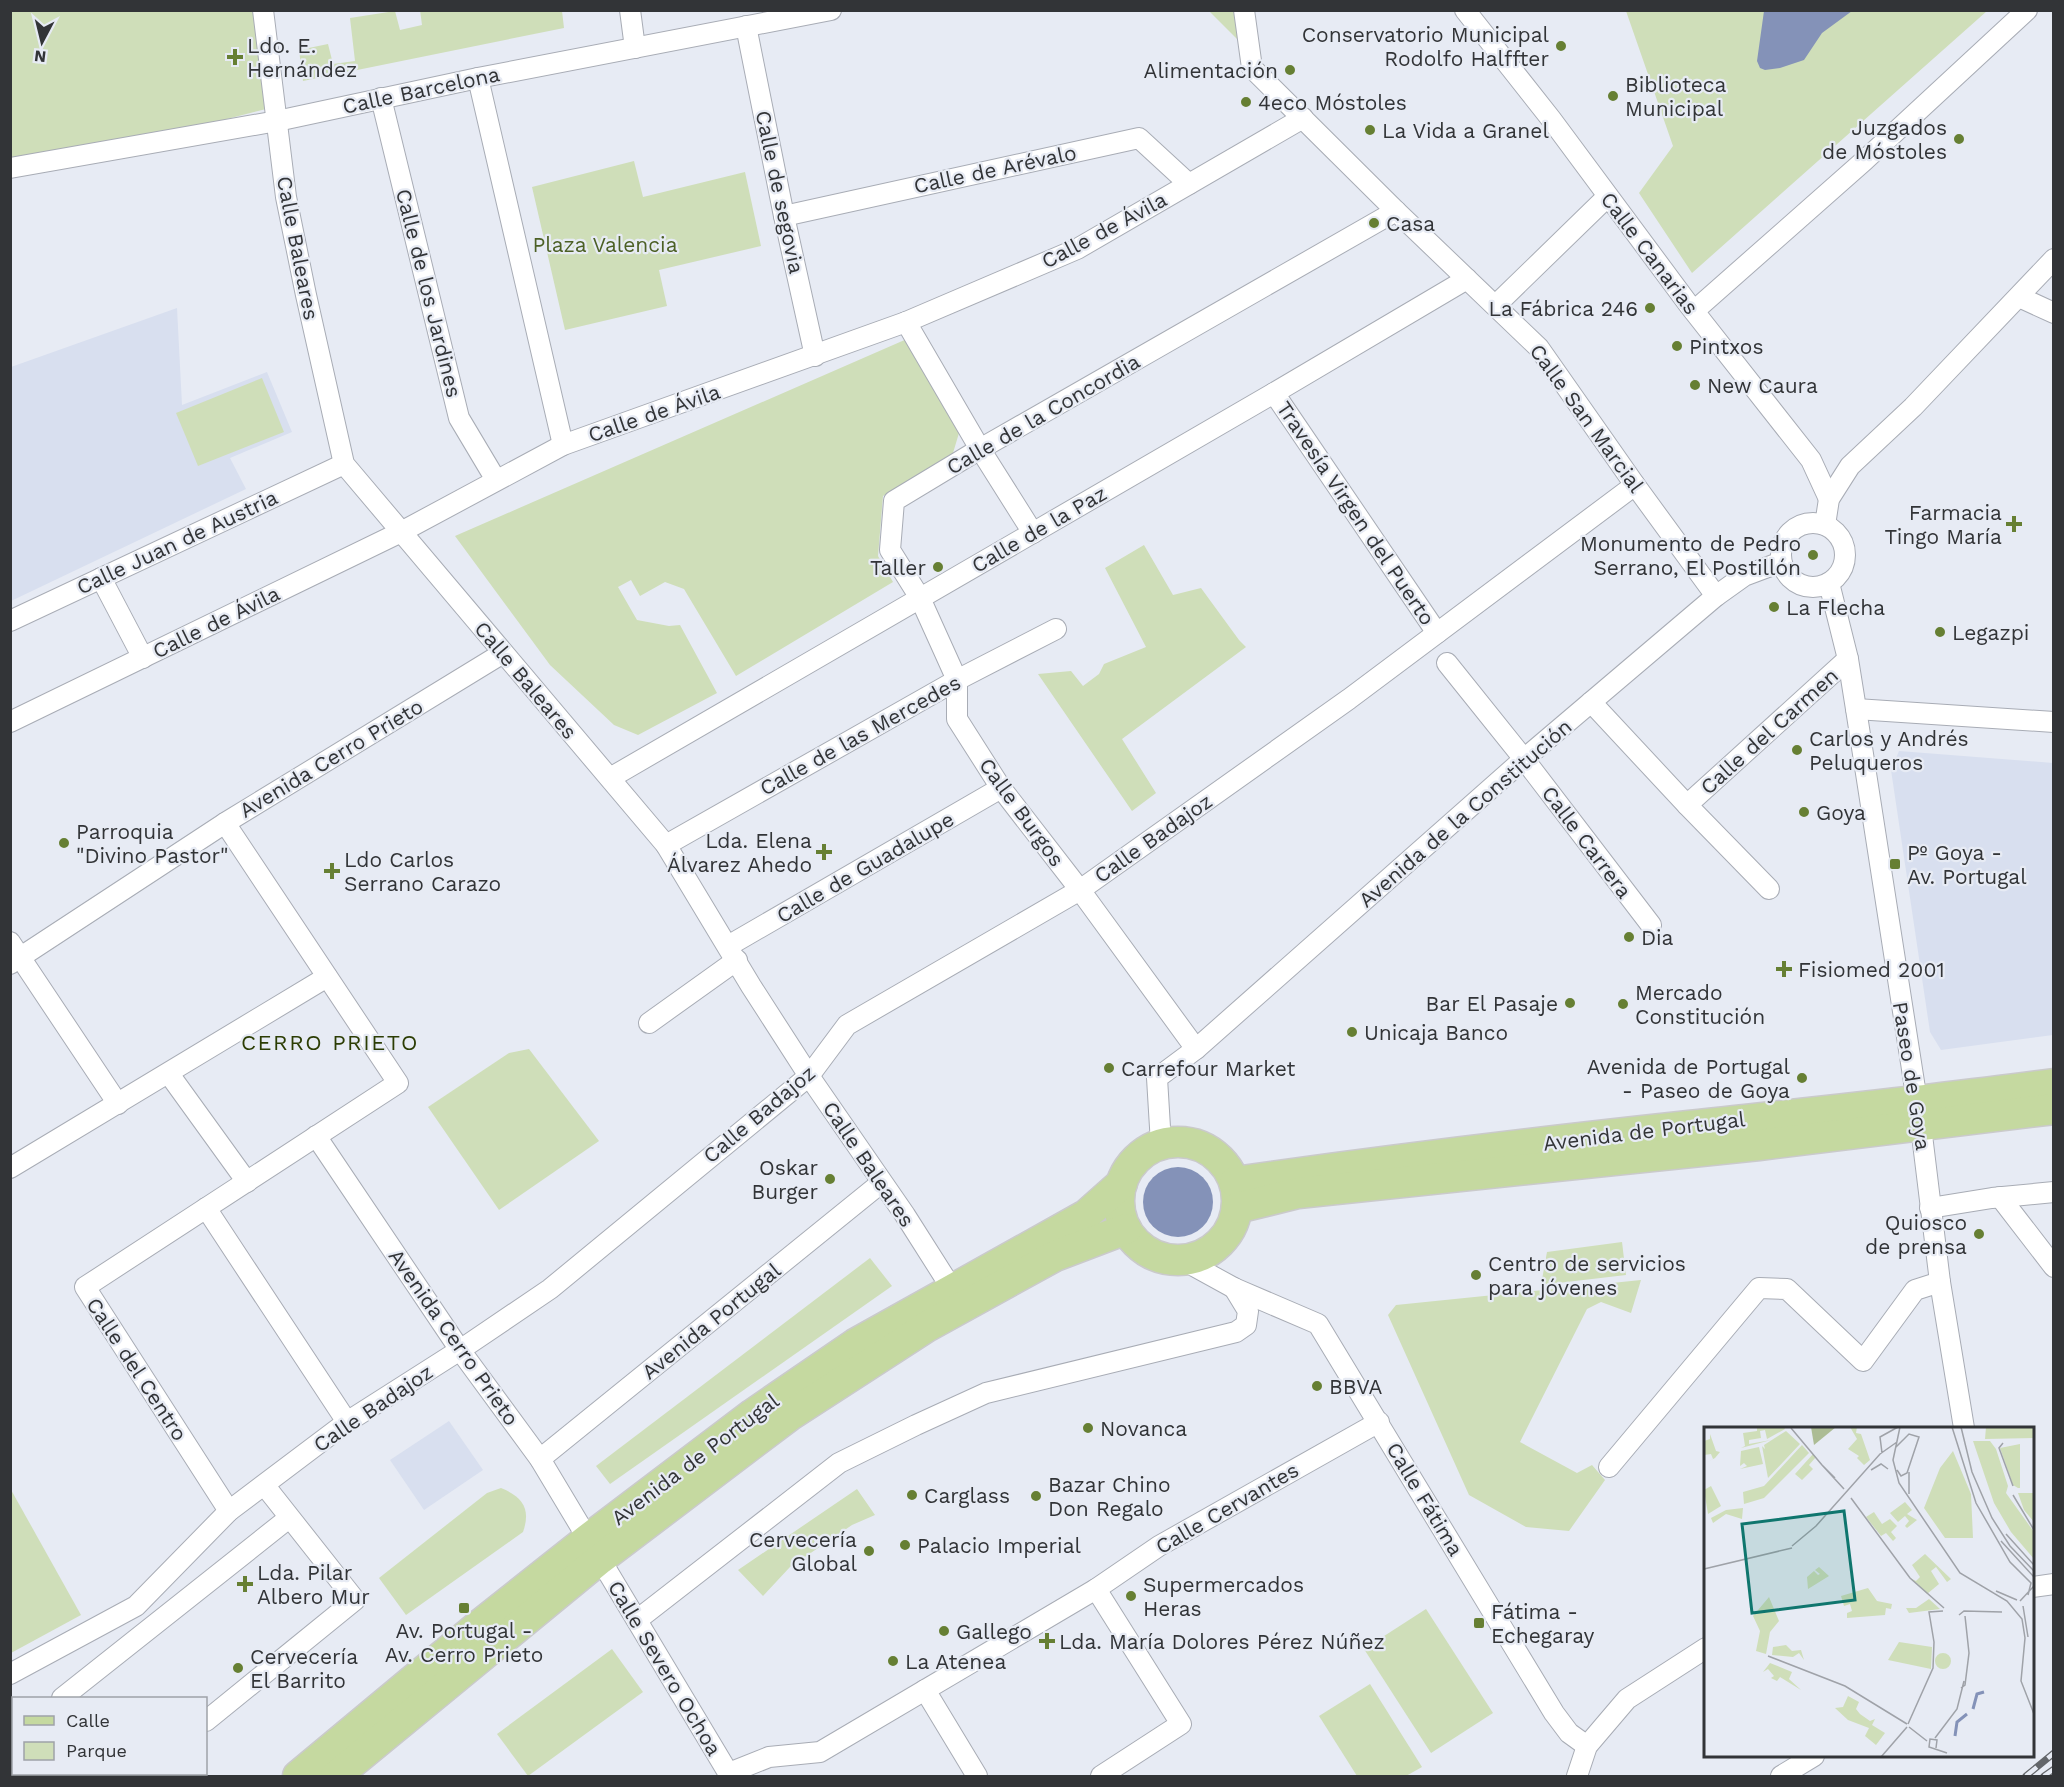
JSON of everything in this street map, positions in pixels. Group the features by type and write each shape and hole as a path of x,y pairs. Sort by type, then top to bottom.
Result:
{"main road":[{"name":"Avenida de Portugal","path":"1236,1195 1298,1192 1759,1145 1919,1114 2054,1084"},
{"name":"Avenida de Portugal","path":"1919,1114 2054,1109"},
{"path":"1185,1142 1209,1150 1225,1164 1236,1195 1230,1230 1217,1246 1205,1254 1183,1260 1162,1258 1146,1251 1135,1242 1120,1215 1119,1200 1122,1183 1133,1163 1143,1153 1161,1144 1185,1142"},
{"name":"Avenida de Portugal","path":"336,1776 594,1549 753,1414 855,1344 1086,1215 1122,1183"},
{"name":"Avenida de Portugal","path":"298,1776 477,1627 789,1416 928,1326 1054,1256 1126,1229"}],"street":[{"name":"Calle Baleares","path":"263,10 289,208 344,464 666,845 809,1076 952,1289"},
{"path":"630,10 635,48"},
{"name":"Calle Barcelona","path":"10,168 277,121 478,78 831,10"},
{"name":"Calle San Marcial","path":"1244,10 1252,68 1539,348 1716,596"},
{"name":"Calle Canarias","path":"1464,10 1551,119 1694,311 1811,460 1829,499"},
{"path":"1694,311 1865,160 2027,10"},
{"name":"Calle de segovia","path":"746,26 815,356"},
{"path":"478,78 563,445"},
{"name":"Calle de los Jardines","path":"381,98 459,418 496,480"},
{"name":"Calle de Ávila","path":"10,722 401,532 563,445 906,322 1077,249 1303,118"},
{"name":"Calle de Arévalo","path":"784,216 1138,138 1189,184"},
{"path":"1496,305 1607,196"},
{"name":"Calle de la Concordia","path":"957,719 957,680 920,598 890,550 894,501 980,449 1396,211"},
{"path":"1825,525 1829,499 1850,466 1913,407 2054,259"},
{"name":"Calle de la Paz","path":"610,778 1467,279"},
{"path":"2019,297 2054,313"},
{"path":"906,322 980,449 1033,533"},
{"name":"Travesía Virgen del Puerto","path":"1274,393 1437,633"},
{"name":"Calle Juan de Austria","path":"10,621 344,464"},
{"name":"Calle Badajoz","path":"10,1674 136,1606 229,1511 347,1422 550,1289 809,1076 847,1025 1080,890 1349,699 1635,485"},
{"path":"1813,523 1825,525 1838,534 1843,541 1846,552 1844,567 1837,578 1829,583 1815,588 1803,586 1785,572 1781,562 1781,550 1792,531 1802,525 1813,523"},
{"name":"Avenida de la Constitución","path":"1161,1144 1157,1078 1196,1048 1524,759 1716,596 1744,576 1781,562"},
{"path":"101,579 143,658"},
{"name":"Paseo de Goya","path":"1829,583 1848,659 1856,709 1919,1114 1940,1282 1964,1427"},
{"name":"Calle de las Mercedes","path":"666,845 957,680 1056,629"},
{"name":"Avenida Cerro Prieto","path":"14,954 503,653"},
{"name":"Calle del Carmen","path":"1591,702 1687,805 1848,659"},
{"name":"Calle Carrera","path":"1446,663 1524,759 1651,925"},
{"path":"1856,709 2054,722"},
{"name":"Calle Burgos","path":"957,719 1001,788 1080,890 1196,1048"},
{"name":"Calle de Guadalupe","path":"649,1023 732,953 1001,788"},
{"path":"1687,805 1769,889"},
{"path":"225,823 398,1083 206,1208 347,1422"},
{"path":"14,954 118,1104"},
{"path":"10,1168 327,977"},
{"path":"169,1074 247,1182"},
{"name":"Avenida Cerro Prieto","path":"316,1136 460,1350 540,1459 594,1549"},
{"name":"Avenida Portugal","path":"540,1459 881,1183"},
{"path":"1930,1208 2001,1197 2054,1192"},
{"path":"2001,1197 2054,1267"},
{"name":"Calle del Centro","path":"206,1208 85,1287 229,1511"},
{"name":"Calle Fátima","path":"1183,1260 1234,1288 1318,1324 1554,1713 1569,1733 1587,1746"},
{"path":"1609,1467 1759,1288 1787,1289 1863,1361 1916,1290 1940,1282"},
{"path":"637,1620 839,1463 916,1425 986,1393 1236,1332 1246,1325 1248,1311 1234,1288"},
{"name":"Calle Cervantes","path":"729,1775 769,1757 820,1752 1096,1589 1159,1546 1379,1422"},
{"path":"207,1720 355,1600 265,1486"},
{"path":"63,1697 290,1518"},
{"name":"Calle Severo Ochoa","path":"594,1549 729,1775"},
{"path":"2034,1587 2054,1584"},
{"path":"1096,1589 1181,1724 1101,1776"},
{"path":"1577,1776 1587,1746 1626,1699 1704,1649"},
{"path":"925,1690 977,1776"},
{"path":"1781,1776 1811,1757"}],"shaded area":[{"path":"177,308 182,405 267,372 292,432 230,458 246,489 11,601 11,367"},
{"path":"1899,751 2053,763 2053,1035 1941,1050 1930,1032 1891,770"},
{"path":"449,1421 483,1470 424,1510 390,1460"}],"green space":[{"path":"420,10 562,11 564,28 303,81 299,50 328,44 333,64 355,61 350,18 395,11 400,30 422,25"},
{"path":"11,11 255,11 266,109 227,119 210,133 11,163"},
{"path":"1209,11 1235,11 1239,41"},
{"path":"1626,11 1987,11 1692,273 1639,193 1673,146"},
{"name":"Plaza Valencia","path":"634,161 643,197 745,172 761,246 659,270 667,306 565,330 532,187"},
{"path":"916,335 959,433 953,453 883,496 878,556 893,582 736,676 684,589 665,582 640,596 631,580 618,587 637,620 669,626 680,625 717,693 638,735 614,725 550,665 455,536"},
{"path":"262,378 284,432 198,466 176,413"},
{"path":"1144,545 1173,595 1201,588 1246,647 1122,739 1156,793 1132,811 1038,674 1071,671 1083,686 1099,674 1104,664 1146,647 1105,568"},
{"path":"529,1049 599,1141 499,1210 428,1107 509,1053"},
{"path":"1622,1242 1626,1275 1541,1285 1547,1252"},
{"path":"870,1258 892,1286 610,1484 596,1466"},
{"path":"1641,1280 1631,1313 1601,1302 1587,1309 1520,1442 1577,1473 1592,1465 1605,1480 1569,1531 1526,1527 1469,1495 1388,1315 1396,1305"},
{"path":"10,1488 81,1615 11,1653 10,1653"},
{"path":"501,1488 515,1495 523,1505 526,1517 523,1532 406,1615 379,1578 487,1493"},
{"path":"857,1489 875,1515 852,1525 790,1567 763,1596 738,1570"},
{"path":"1426,1609 1493,1713 1431,1753 1364,1649"},
{"path":"612,1649 643,1692 528,1776 497,1734"},
{"path":"1370,1684 1422,1767 1406,1776 1357,1776 1319,1716"}],"water":[{"path":"1764,10 1852,11 1822,33 1804,60 1765,70 1760,68 1757,61"},
{"path":"1178,1167 1191,1170 1203,1177 1210,1189 1213,1202 1210,1215 1203,1227 1191,1234 1178,1237 1165,1234 1153,1227 1146,1215 1143,1202 1146,1189 1153,1177 1165,1170"}],"railway":[{"path":"2026,1776 2054,1753"},
{"path":"2044,1776 2054,1769"}],"place":[{"name":"Conservatorio Municipal Rodolfo Halffter","path":"1561,46"},
{"name":"Ldo. E. Hernández","path":"235,57"},
{"name":"Alimentación","path":"1290,70"},
{"name":"Biblioteca Municipal","path":"1613,96"},
{"name":"4eco Móstoles","path":"1246,102"},
{"name":"La Vida a Granel","path":"1370,130"},
{"name":"Juzgados de Móstoles","path":"1959,139"},
{"name":"Casa","path":"1374,223"},
{"name":"La Fábrica 246","path":"1650,308"},
{"name":"Pintxos","path":"1677,346"},
{"name":"New Caura","path":"1695,385"},
{"name":"Farmacia Tingo María","path":"2014,524"},
{"name":"Monumento de Pedro Serrano, El Postillón","path":"1813,555"},
{"name":"Taller","path":"938,567"},
{"name":"La Flecha","path":"1774,607"},
{"name":"Legazpi","path":"1940,632"},
{"name":"Carlos y Andrés Peluqueros","path":"1797,750"},
{"name":"Goya","path":"1804,812"},
{"name":"Parroquia \"Divino Pastor\"","path":"64,843"},
{"name":"Lda. Elena Álvarez Ahedo","path":"824,852"},
{"name":"Pº Goya - Av. Portugal","path":"1895,864"},
{"name":"Ldo Carlos Serrano Carazo","path":"332,871"},
{"name":"Dia","path":"1629,937"},
{"name":"Fisiomed 2001","path":"1784,969"},
{"name":"Bar El Pasaje","path":"1570,1003"},
{"name":"Mercado Constitución","path":"1623,1004"},
{"name":"Unicaja Banco","path":"1352,1032"},
{"name":"Carrefour Market","path":"1109,1068"},
{"name":"Avenida de Portugal - Paseo de Goya","path":"1802,1078"},
{"name":"Oskar Burger","path":"830,1179"},
{"name":"Quiosco de prensa","path":"1979,1234"},
{"name":"Centro de servicios para jóvenes","path":"1476,1275"},
{"name":"BBVA","path":"1317,1386"},
{"name":"Novanca","path":"1088,1428"},
{"name":"Carglass","path":"912,1495"},
{"name":"Bazar Chino Don Regalo","path":"1036,1496"},
{"name":"Palacio Imperial","path":"905,1545"},
{"name":"Cervecería Global","path":"869,1551"},
{"name":"Lda. Pilar Albero Mur","path":"245,1584"},
{"name":"Supermercados Heras","path":"1131,1596"},
{"name":"Av. Portugal - Av. Cerro Prieto","path":"464,1608"},
{"name":"Fátima - Echegaray","path":"1479,1623"},
{"name":"Gallego","path":"944,1631"},
{"name":"Lda. María Dolores Pérez Núñez","path":"1047,1641"},
{"name":"La Atenea","path":"893,1661"},
{"name":"Cervecería El Barrito","path":"238,1668"}],"district":[{"name":"CERRO PRIETO","path":"330,1042"}]}
